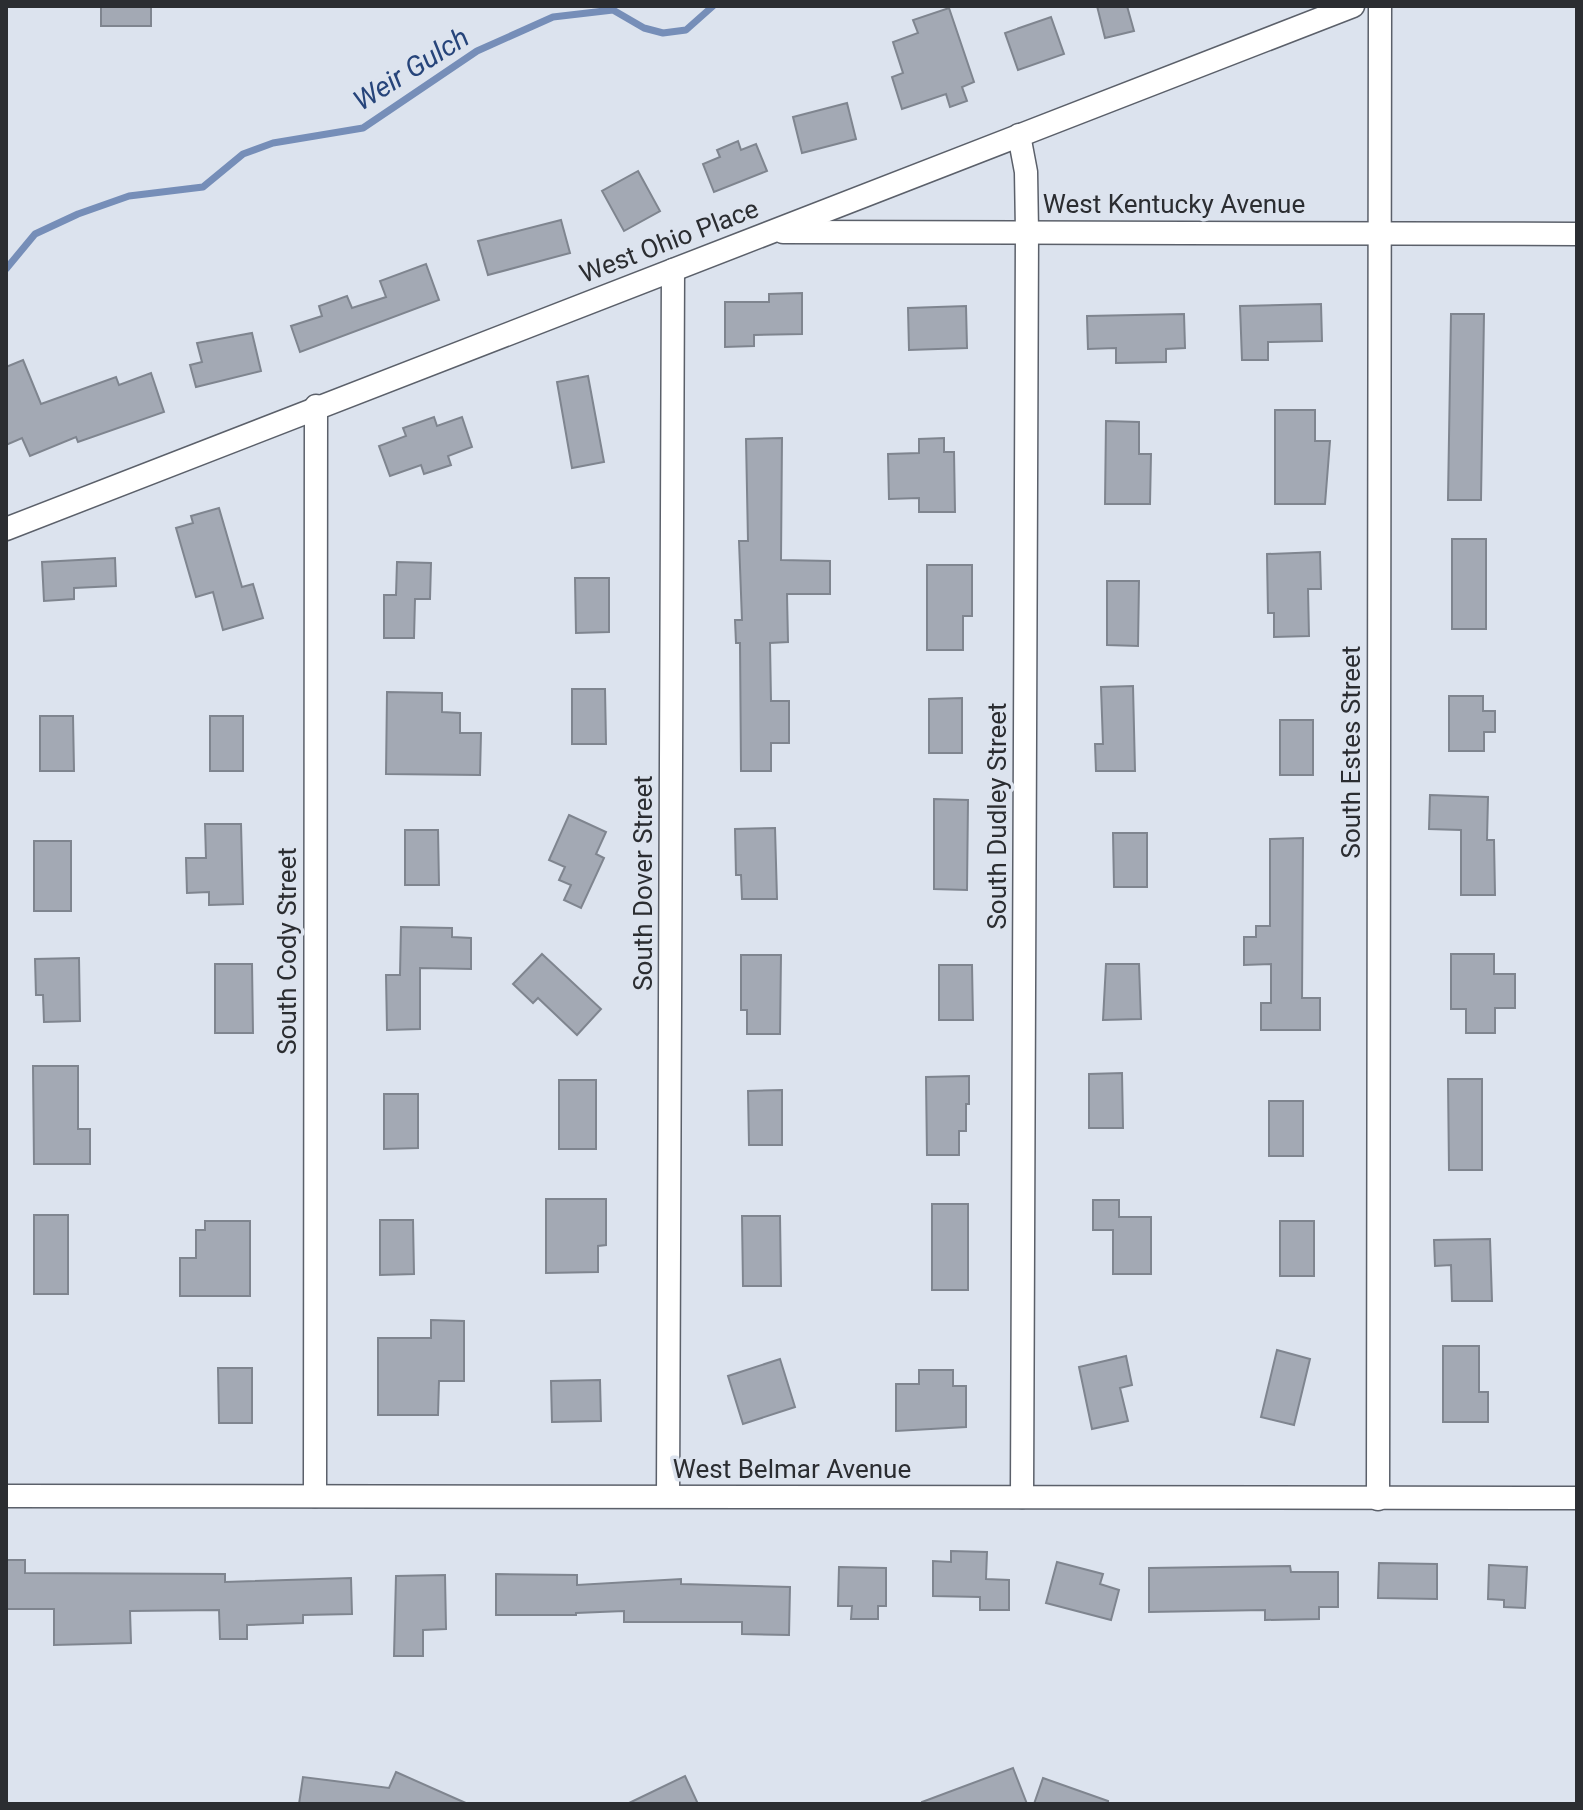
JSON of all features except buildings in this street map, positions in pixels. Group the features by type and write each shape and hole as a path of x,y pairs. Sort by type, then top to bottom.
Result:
{"street":[{"name":"West Ohio Place","path":"6,529 316,406 1353,6"},
{"name":"South Estes Street","path":"1378,1499 1380,6"},
{"name":"South Dudley Street","path":"1019,135 1026,172 1027,231 1022,1497"},
{"name":"West Kentucky Avenue","path":"770,232 1577,234"},
{"name":"South Dover Street","path":"668,1496 673,270"},
{"name":"South Cody Street","path":"315,1496 316,406"},
{"name":"West Belmar Avenue","path":"6,1496 1577,1498"}],"waterway":[{"name":"Weir Gulch","path":"6,269 35,234 78,214 129,196 203,187 243,154 273,143 363,128 477,51 553,17 613,10 644,28 663,33 686,30 713,6"}]}
